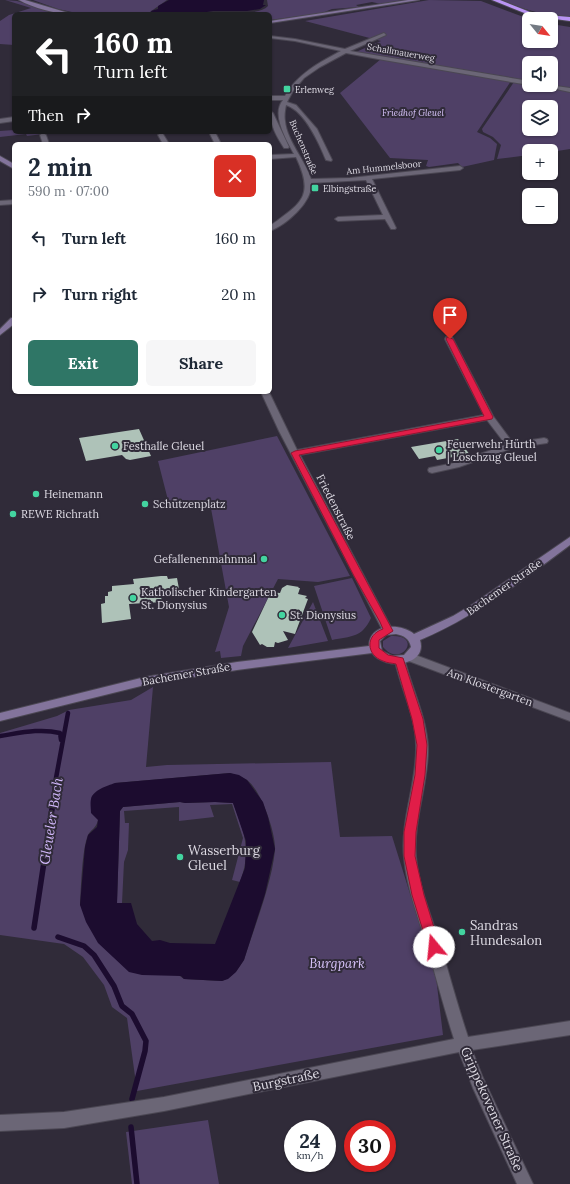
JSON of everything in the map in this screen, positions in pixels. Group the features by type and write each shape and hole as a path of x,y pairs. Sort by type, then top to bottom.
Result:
{"highway":[{"path":"486,0 522,15"},
{"path":"495,0 534,15 570,19"},
{"path":"558,23 570,24"}],"street":[{"path":"21,0 62,12"},
{"path":"272,22 417,0"},
{"path":"272,98 284,101 293,86 304,76 346,51 384,34"},
{"name":"Schallmauerweg","path":"272,37 290,38 346,51 522,82"},
{"path":"558,88 570,90"},
{"name":"Buchenstraße","path":"272,227 296,209 305,200 308,193 309,181 285,130 282,120 284,101 294,106 315,130 329,160"},
{"name":"Buchenstraße","path":"272,118 291,156"},
{"path":"0,121 12,119"},
{"path":"43,135 45,142"},
{"path":"161,135 165,142"},
{"path":"272,157 298,155"},
{"path":"0,158 12,166"},
{"name":"Am Hummelsboor","path":"309,181 368,178 460,168"},
{"path":"368,178 393,228"},
{"path":"0,203 12,202"},
{"path":"338,219 387,217"},
{"path":"0,333 12,322"},
{"path":"450,339 489,417 511,446"},
{"name":"Friedenstraße","path":"266,394 295,453 388,631"},
{"path":"295,453 489,417"},
{"path":"432,470 456,466 511,446 544,441"},
{"name":"Bachemer Straße","path":"414,638 457,620 497,595 570,540"},
{"path":"388,631 404,632 414,638 417,647 415,653 405,659 385,658 375,649 375,639 382,633 388,631"},
{"name":"Bachemer Straße","path":"0,717 145,681 237,666 375,649"},
{"name":"Am Klostergarten","path":"405,659 570,717"},
{"name":"Grippekovener Straße","path":"405,659 422,745 420,775 410,832 410,856 418,895 438,960 450,1007 477,1082 516,1162 525,1184"},
{"name":"Burgstraße","path":"0,1123 64,1120 156,1105 263,1085 430,1050 570,1028"}],"green space":[{"path":"5,0 17,1 53,12 18,12 31,8"},
{"path":"33,0 167,0 150,12 72,12 58,9"},
{"path":"267,0 403,0 381,4 372,2 356,5 359,7 332,9 322,13 272,20 272,12 255,12 263,10 268,6"},
{"path":"429,0 481,1 522,16 522,48 558,48 558,25 570,27 570,89 558,87 558,56 522,56 522,81 513,80 514,78 356,52 381,41 305,21"},
{"path":"500,0 570,0 570,17 558,16 558,12 534,12"},
{"path":"12,14 12,45 0,44 0,21"},
{"name":"Friedhof Gleuel","path":"381,59 511,81 477,132 490,138 497,144 494,160 462,167 458,163 429,167 426,166 428,160 390,158 340,93"},
{"path":"514,82 522,83 522,92 558,92 558,89 570,91 570,149 558,151 558,144 522,144 522,156 497,159 501,145 493,137 483,132 482,129"},
{"path":"12,130 12,134 26,134 0,137 0,131"},
{"path":"26,134 43,134 27,136"},
{"path":"277,436 350,576 318,582 278,579 243,646 241,656 221,658 220,651 215,652 229,607 210,503 170,508 158,461"},
{"path":"352,578 371,618 368,625 360,633 350,637 332,640 314,586"},
{"path":"313,602 328,641 288,648"},
{"path":"391,636 401,637 406,640 408,644 402,653 390,653 383,647 383,641"},
{"name":"Burgpark","path":"153,687 146,767 167,765 331,762 340,837 392,836 436,977 443,1035 137,1091 127,1018 112,1007 104,985 83,957 64,944 0,935 0,733 57,716 69,710 131,700","holes":["230,773 247,780 252,785 267,812 275,843 270,877 244,960 237,970 222,981 184,979 80,905 82,869 86,841 89,833 96,825 115,783"]},
{"path":"180,802 233,803 243,832 246,850 246,860 240,882 232,880 243,838 232,804 210,805 214,817 179,821 179,807 124,811 125,823 129,823 128,850 124,862 122,903 117,903 120,811 123,807"},
{"path":"208,1120 219,1184 132,1184 126,1132"}],"shaded area":[{"path":"169,0 264,0 263,5 266,5 260,9 247,11 152,12 158,9 158,6"},
{"path":"230,773 239,775 247,780 263,802 275,849 265,894 244,960 236,972 228,979 222,981 184,979 181,976 142,975 129,972 98,943 86,922 80,905 85,847 88,835 97,827 98,820 91,813 92,796 101,789 115,783","holes":["180,802 233,803 246,841 245,868 215,944 170,943 160,940 152,941 137,924 131,903 117,903 120,811 123,807"]}],"building":[{"name":"Festhalle Gleuel","path":"139,429 151,456 130,460 126,459 122,455 86,461 79,438"},
{"name":"Feuerwehr Hürth | Löschzug Gleuel","path":"458,439 470,455 454,459 453,457 437,460 435,456 419,459 411,447"},
{"name":"Katholischer Kindergarten St. Dionysius","path":"167,576 168,579 177,578 179,589 160,591 162,602 129,604 131,619 102,623 101,604 105,603 105,596 108,596 108,592 112,591 112,586 134,584 133,579"},
{"name":"St. Dionysius","path":"287,585 299,587 298,594 307,596 305,598 308,599 295,634 283,631 288,640 278,643 275,642 274,647 267,647 262,644 260,645 252,632 271,592 280,593 282,588"}],"waterway":[{"name":"Gleueler Bach","path":"52,810 56,778 68,713"},
{"path":"0,736 45,731 60,733 61,740"},
{"name":"Gleueler Bach","path":"34,928 52,809"},
{"name":"Gleueler Bach","path":"58,937 84,946 94,955 114,986 122,1006 132,1014 146,1041 145,1051 132,1099"},
{"name":"Gleueler Bach","path":"131,1127 137,1184"}],"place":[{"name":"Erlenweg","path":"287,89"},
{"name":"Elbingstraße","path":"315,188"},
{"name":"Festhalle Gleuel","path":"115,446"},
{"name":"Feuerwehr Hürth | Löschzug Gleuel","path":"439,450"},
{"name":"Heinemann","path":"36,494"},
{"name":"Schützenplatz","path":"145,504"},
{"name":"REWE Richrath","path":"13,514"},
{"name":"Gefallenenmahnmal","path":"264,559"},
{"name":"Katholischer Kindergarten St. Dionysius","path":"133,598"},
{"name":"St. Dionysius","path":"282,615"},
{"name":"Wasserburg Gleuel","path":"180,857"},
{"name":"Sandras Hundesalon","path":"462,932"}],"route":[{"path":"434,947 418,895 410,856 410,832 420,775 422,745 417,719 400,661 385,658 377,653 375,649 375,639 382,633 388,631 385,622 358,576 295,453 489,417 450,339"}]}
